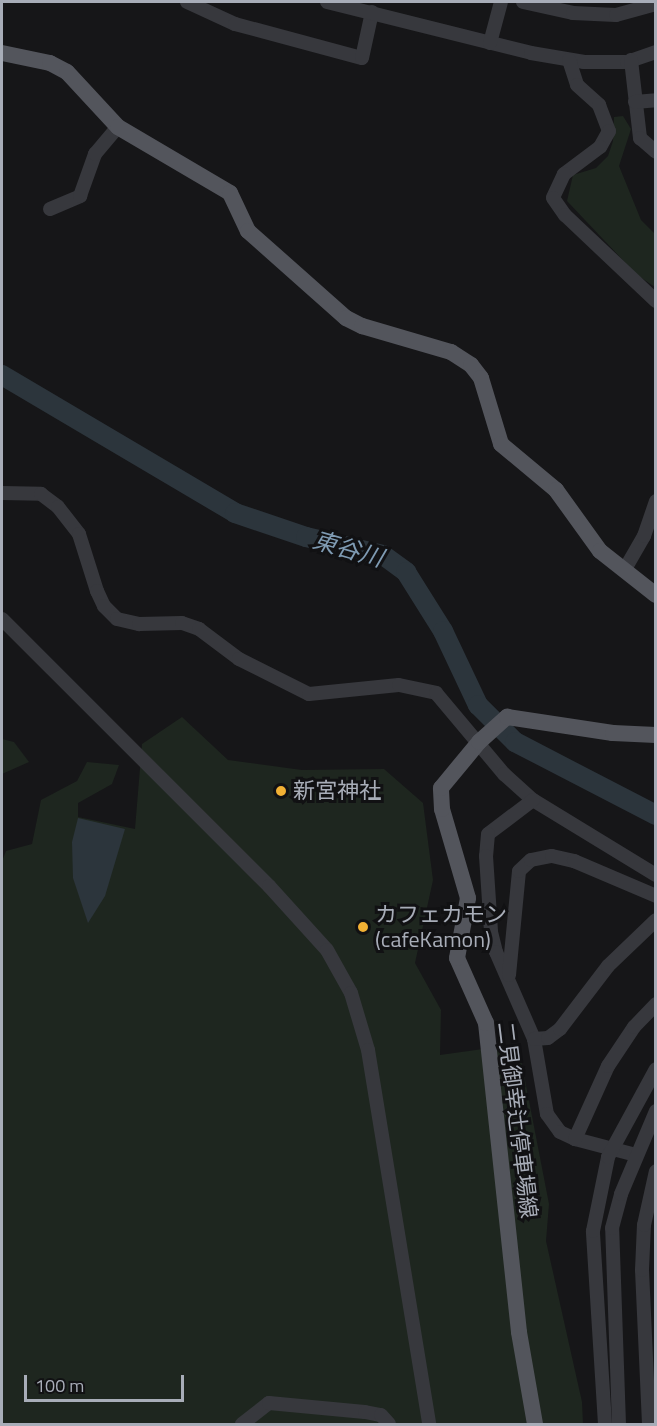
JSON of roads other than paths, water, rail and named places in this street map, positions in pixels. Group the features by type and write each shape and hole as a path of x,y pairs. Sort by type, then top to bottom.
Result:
{"main road":[{"path":"2,53 50,63 67,72 118,127 230,193 240,206 248,231 346,318 362,326 451,351 471,365 481,378 501,444 556,490 587,537 656,595"},
{"name":"二見御幸辻停車場線","path":"535,1425 519,1332 486,1023 457,958 468,898 442,809 441,788 479,742 507,717 613,733 656,735"}],"street":[{"path":"187,2 235,24 362,58 372,12"},
{"path":"327,2 490,43 569,60 631,60 656,52"},
{"path":"490,43 501,2"},
{"path":"523,2 573,13 616,15 656,4"},
{"path":"573,13 585,2"},
{"path":"569,60 577,85 599,105 609,131 600,147 564,174 553,198 565,215 656,301"},
{"path":"631,60 640,138 656,152"},
{"path":"635,102 656,100"},
{"path":"50,209 80,196 95,154 118,127"},
{"path":"2,493 41,494 57,507 79,534 100,599 117,619 139,624 182,623 199,629 239,659 309,694 399,685 424,688 436,693 504,774 533,800 656,875"},
{"path":"625,569 644,536 656,501"},
{"path":"2,619 269,886 327,950 351,993 368,1050 429,1425"},
{"path":"533,800 488,834 486,856 491,932 509,975 514,999 534,1039 547,1114 560,1132 575,1139 636,1155"},
{"path":"509,975 519,871 531,860 552,856 574,861 656,896"},
{"path":"534,1039 548,1038 560,1029 608,966 656,920"},
{"path":"575,1139 608,1066 656,1004"},
{"path":"605,1425 593,1231 612,1149 656,1069"},
{"path":"619,1425 612,1228 636,1155 656,1111"},
{"path":"649,1425 652,1407 651,1354 642,1270 656,1171"},
{"path":"242,1425 269,1402 381,1415 389,1425"}],"waterway":[{"name":"東谷川","path":"2,375 235,513 306,537 383,555 406,572 443,631 478,705 515,742 656,815"}],"place":[{"name":"新宮神社","path":"281,791"},
{"name":"カフェカモン (cafeKamon)","path":"363,927"}]}
